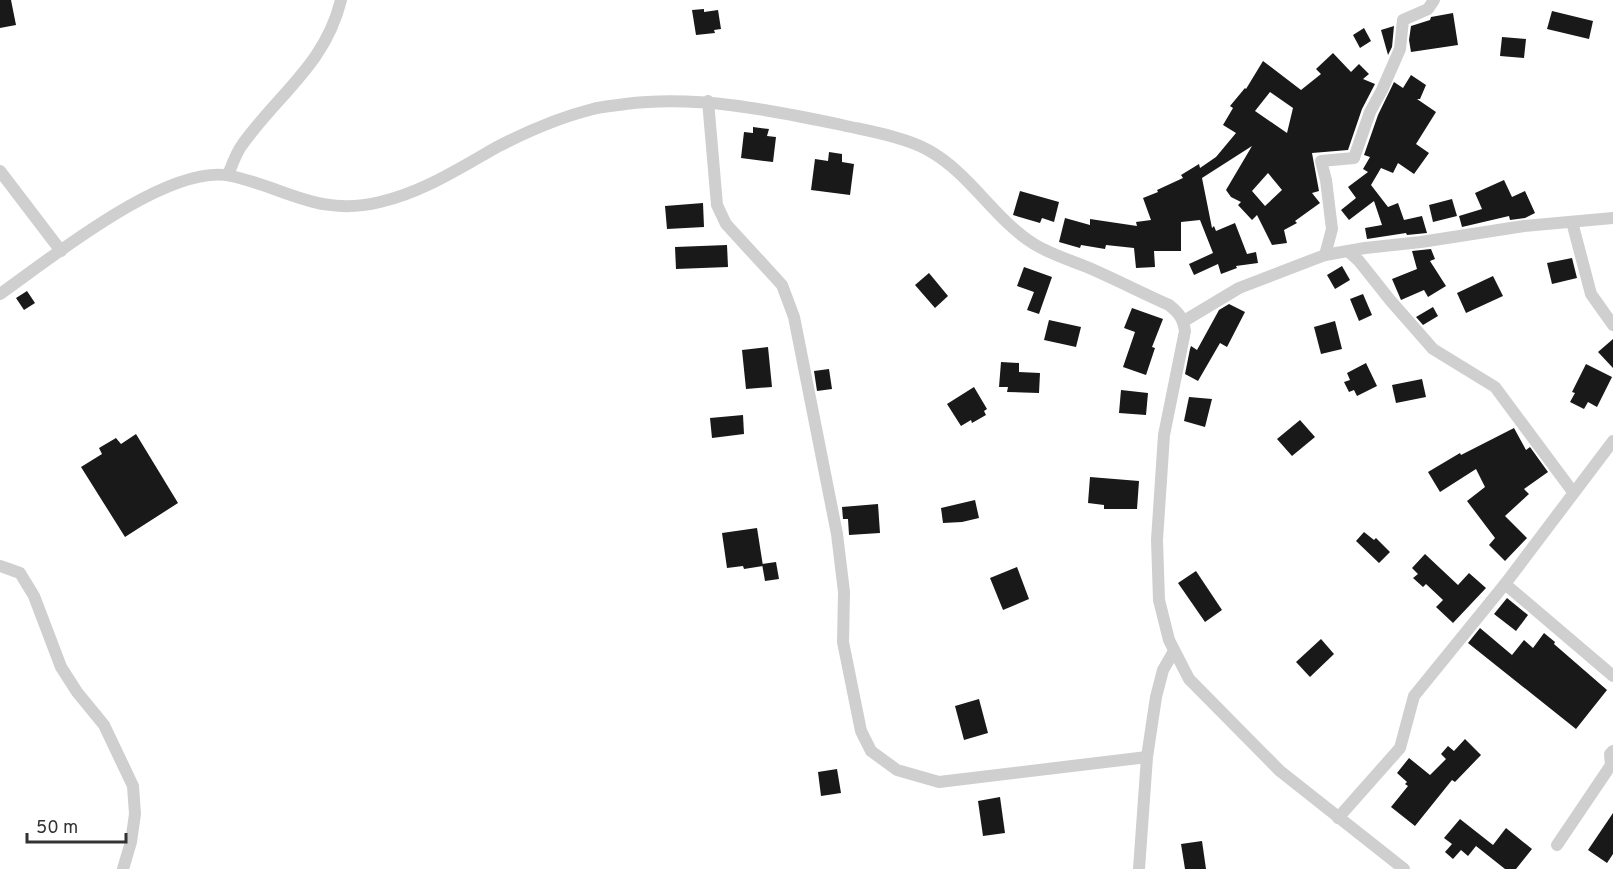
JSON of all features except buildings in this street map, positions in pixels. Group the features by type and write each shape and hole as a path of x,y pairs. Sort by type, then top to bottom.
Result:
{"street":[{"path":"228,175 240,147 316,58 332,29 341,0"},
{"path":"1325,255 1332,229 1326,180 1321,161 1354,158 1370,112 1400,49 1403,20 1428,9 1434,0"},
{"path":"708,101 717,205 726,224 782,285 794,317 837,534 844,592 843,642 861,731 871,751 897,770 939,782 1148,757"},
{"path":"0,294 117,213 166,186 197,177 228,175 319,205 351,207 382,202 421,188 457,171 500,146 546,125 593,108 645,102 708,101 866,130 927,149 947,162 1000,217 1035,245 1169,305 1184,321 1185,331 1164,435 1157,540 1159,600 1169,640 1189,679 1281,771 1404,869"},
{"path":"0,171 61,251"},
{"path":"1184,321 1239,288 1325,255 1524,226 1613,218"},
{"path":"1572,222 1591,294 1613,325"},
{"path":"1348,250 1433,349 1495,387 1573,492"},
{"path":"1338,818 1400,748 1414,696 1505,584 1613,441"},
{"path":"0,566 20,573 34,596 61,668 104,725 133,786 135,814 131,842 123,869"},
{"path":"1505,584 1613,676"},
{"path":"1139,869 1148,757 1156,697 1162,670 1174,651"},
{"path":"1557,845 1611,765 1610,754 1613,751"}]}
